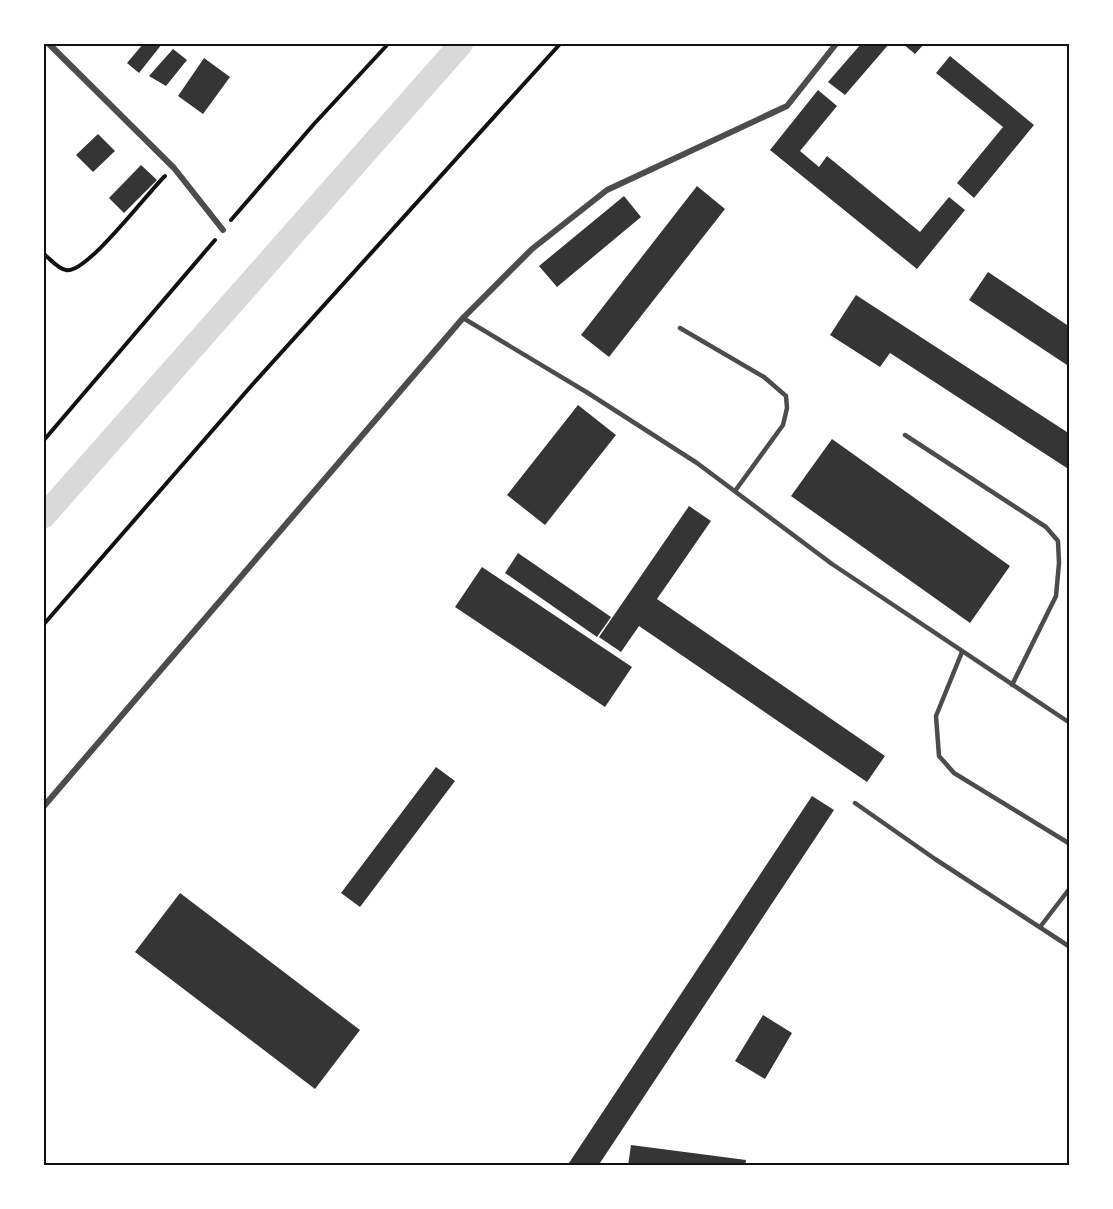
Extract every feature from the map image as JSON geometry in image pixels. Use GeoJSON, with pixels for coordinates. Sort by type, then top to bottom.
{"type":"FeatureCollection","features":[{"type":"Feature","properties":{"kind":"street"},"geometry":{"type":"LineString","coordinates":[[49,44],[174,168],[223,230]]}},
{"type":"Feature","properties":{"kind":"street"},"geometry":{"type":"LineString","coordinates":[[44,806],[463,318],[532,249],[607,190],[787,106],[836,44]]}},
{"type":"Feature","properties":{"kind":"lane"},"geometry":{"type":"LineString","coordinates":[[463,318],[697,462],[832,564],[1070,723]]}},
{"type":"Feature","properties":{"kind":"lane"},"geometry":{"type":"LineString","coordinates":[[680,328],[764,377],[786,396],[787,408],[783,424],[735,491]]}},
{"type":"Feature","properties":{"kind":"lane"},"geometry":{"type":"LineString","coordinates":[[905,435],[1046,527],[1058,542],[1056,596],[1012,685]]}},
{"type":"Feature","properties":{"kind":"lane"},"geometry":{"type":"LineString","coordinates":[[963,652],[936,716],[939,756],[954,773],[1070,844]]}},
{"type":"Feature","properties":{"kind":"lane"},"geometry":{"type":"LineString","coordinates":[[855,803],[935,859],[1070,947]]}},
{"type":"Feature","properties":{"kind":"lane"},"geometry":{"type":"LineString","coordinates":[[1040,927],[1070,888]]}},
{"type":"Feature","properties":{"kind":"path"},"geometry":{"type":"LineString","coordinates":[[44,624],[252,385],[560,44]]}},
{"type":"Feature","properties":{"kind":"path"},"geometry":{"type":"LineString","coordinates":[[44,254],[64,270],[72,270],[83,264],[174,168]]}},
{"type":"Feature","properties":{"kind":"building"},"geometry":{"type":"Polygon","coordinates":[[[143,44],[162,44],[139,73],[127,63],[143,44]]]}},
{"type":"Feature","properties":{"kind":"building"},"geometry":{"type":"Polygon","coordinates":[[[861,44],[889,44],[845,95],[828,82],[861,44]]]}},
{"type":"Feature","properties":{"kind":"building"},"geometry":{"type":"Polygon","coordinates":[[[903,44],[924,44],[915,54],[903,44]]]}},
{"type":"Feature","properties":{"kind":"building"},"geometry":{"type":"Polygon","coordinates":[[[173,49],[187,60],[166,86],[149,76],[173,49]]]}},
{"type":"Feature","properties":{"kind":"building"},"geometry":{"type":"Polygon","coordinates":[[[950,56],[1034,125],[974,198],[957,183],[1003,127],[936,73],[950,56]]]}},
{"type":"Feature","properties":{"kind":"building"},"geometry":{"type":"Polygon","coordinates":[[[204,58],[230,77],[203,114],[178,96],[204,58]]]}},
{"type":"Feature","properties":{"kind":"building"},"geometry":{"type":"Polygon","coordinates":[[[818,90],[837,106],[800,151],[819,167],[827,156],[920,232],[949,197],[965,210],[917,269],[770,150],[818,90]]]}},
{"type":"Feature","properties":{"kind":"building"},"geometry":{"type":"Polygon","coordinates":[[[98,134],[115,151],[93,172],[76,155],[98,134]]]}},
{"type":"Feature","properties":{"kind":"building"},"geometry":{"type":"Polygon","coordinates":[[[141,165],[157,180],[124,213],[109,198],[141,165]]]}},
{"type":"Feature","properties":{"kind":"building"},"geometry":{"type":"Polygon","coordinates":[[[697,186],[725,209],[609,357],[581,335],[697,186]]]}},
{"type":"Feature","properties":{"kind":"building"},"geometry":{"type":"Polygon","coordinates":[[[624,196],[641,217],[557,287],[539,266],[624,196]]]}},
{"type":"Feature","properties":{"kind":"building"},"geometry":{"type":"Polygon","coordinates":[[[988,272],[1070,327],[1070,367],[969,300],[988,272]]]}},
{"type":"Feature","properties":{"kind":"building"},"geometry":{"type":"Polygon","coordinates":[[[856,295],[1070,434],[1070,470],[890,353],[880,367],[830,335],[856,295]]]}},
{"type":"Feature","properties":{"kind":"building"},"geometry":{"type":"Polygon","coordinates":[[[578,405],[616,435],[545,525],[507,495],[578,405]]]}},
{"type":"Feature","properties":{"kind":"building"},"geometry":{"type":"Polygon","coordinates":[[[832,439],[1010,566],[970,623],[791,496],[832,439]]]}},
{"type":"Feature","properties":{"kind":"building"},"geometry":{"type":"Polygon","coordinates":[[[689,506],[711,521],[657,599],[885,756],[867,782],[639,626],[621,652],[599,637],[689,506]]]}},
{"type":"Feature","properties":{"kind":"building"},"geometry":{"type":"Polygon","coordinates":[[[518,553],[611,617],[597,637],[505,573],[518,553]]]}},
{"type":"Feature","properties":{"kind":"building"},"geometry":{"type":"Polygon","coordinates":[[[482,567],[632,667],[605,707],[455,607],[482,567]]]}},
{"type":"Feature","properties":{"kind":"building"},"geometry":{"type":"Polygon","coordinates":[[[436,767],[455,781],[360,907],[341,893],[436,767]]]}},
{"type":"Feature","properties":{"kind":"building"},"geometry":{"type":"Polygon","coordinates":[[[812,796],[834,810],[598,1166],[567,1166],[812,796]]]}},
{"type":"Feature","properties":{"kind":"building"},"geometry":{"type":"Polygon","coordinates":[[[180,893],[360,1030],[315,1089],[135,952],[180,893]]]}},
{"type":"Feature","properties":{"kind":"building"},"geometry":{"type":"Polygon","coordinates":[[[763,1015],[792,1033],[765,1079],[735,1061],[763,1015]]]}},
{"type":"Feature","properties":{"kind":"building"},"geometry":{"type":"Polygon","coordinates":[[[631,1145],[746,1160],[745,1166],[628,1166],[631,1145]]]}},
{"type":"Feature","properties":{"kind":"waterway"},"geometry":{"type":"LineString","coordinates":[[44,516],[461,44]]}}]}
